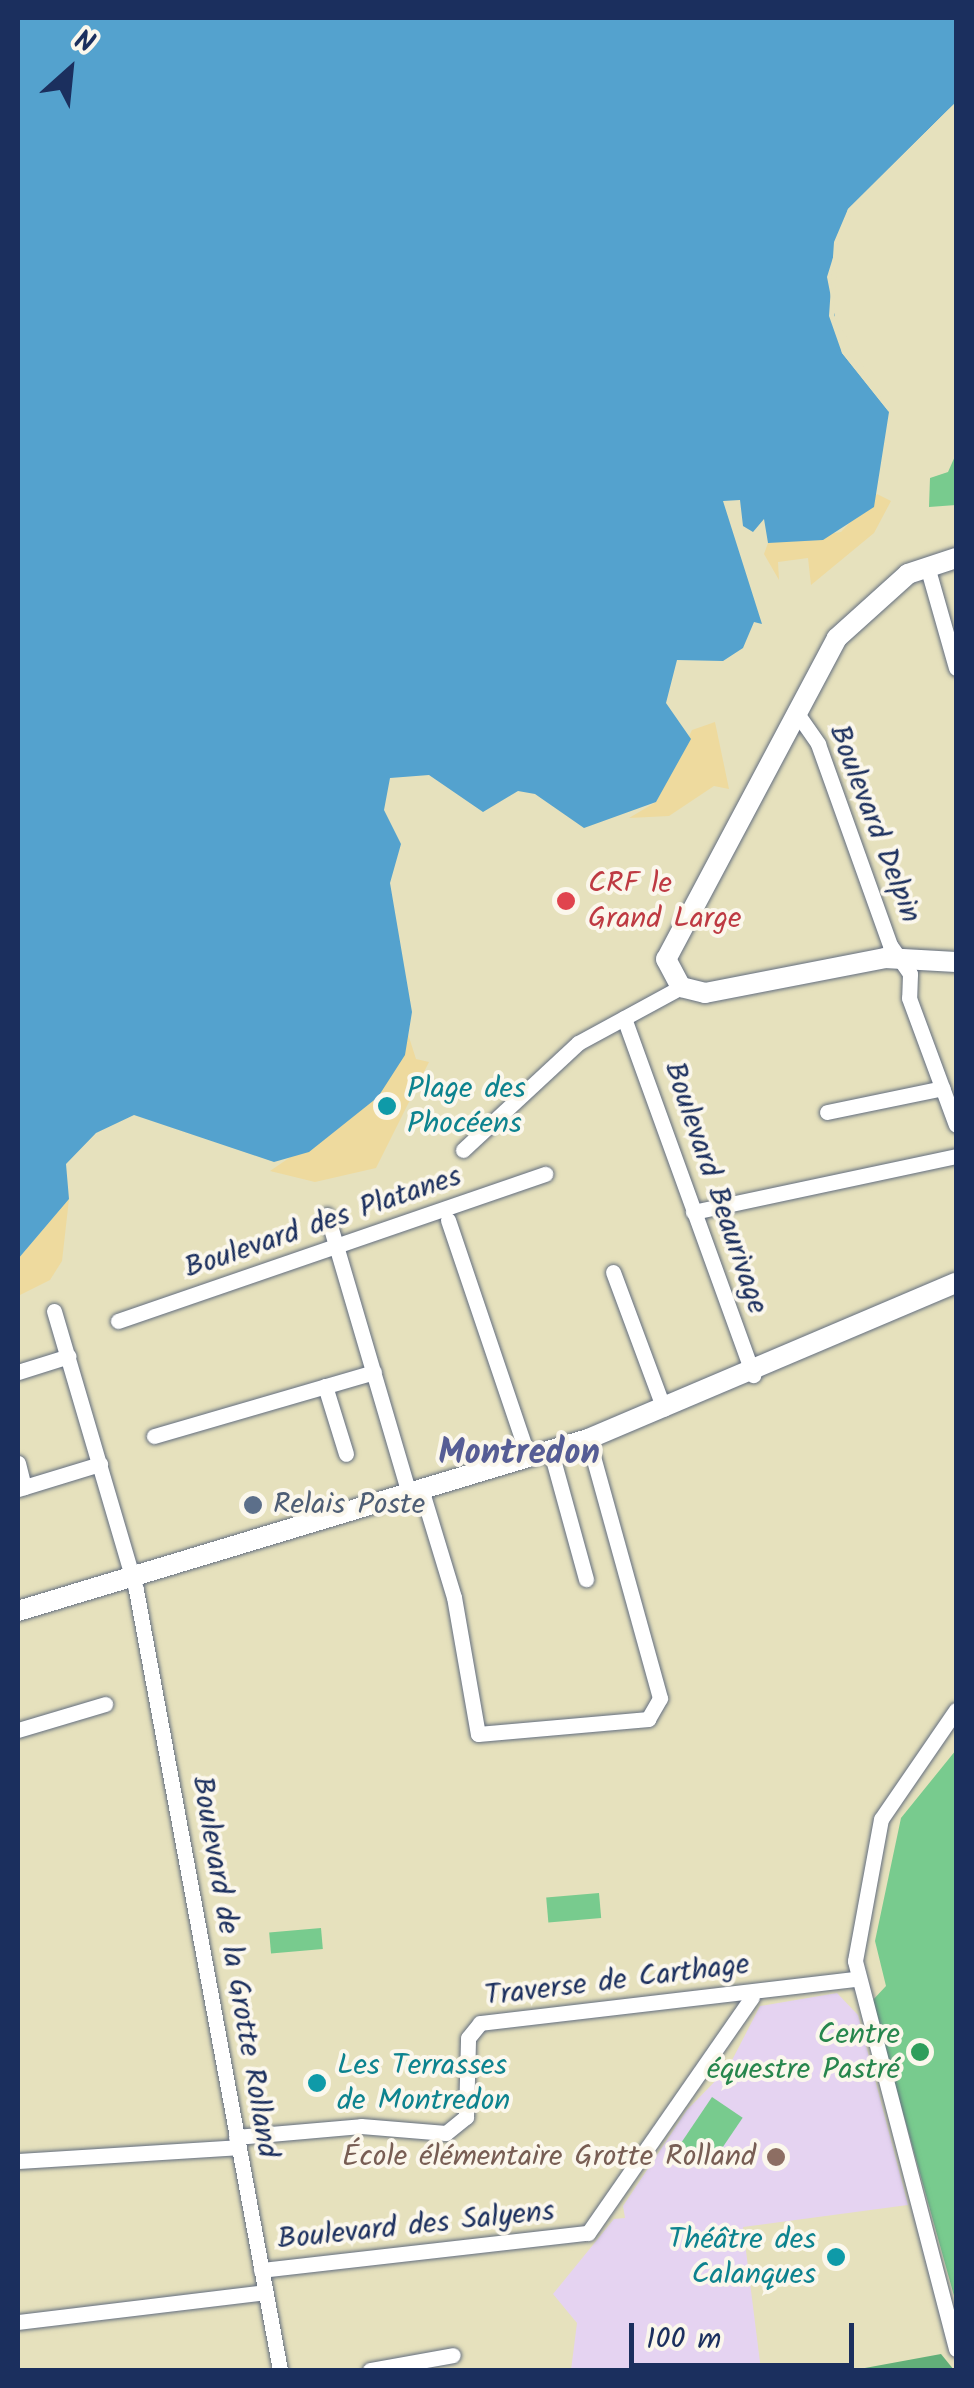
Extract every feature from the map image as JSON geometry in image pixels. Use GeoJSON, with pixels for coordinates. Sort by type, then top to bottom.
{"type":"FeatureCollection","features":[{"type":"Feature","properties":{"kind":"street"},"geometry":{"type":"LineString","coordinates":[[681,988],[668,970],[669,946],[732,847],[796,712],[837,638],[886,590],[927,566],[956,558]]}},
{"type":"Feature","properties":{"kind":"street"},"geometry":{"type":"LineString","coordinates":[[927,566],[956,668]]}},
{"type":"Feature","properties":{"kind":"street","name":"Boulevard Delpin"},"geometry":{"type":"LineString","coordinates":[[796,712],[818,744],[900,958],[956,1126]]}},
{"type":"Feature","properties":{"kind":"street"},"geometry":{"type":"LineString","coordinates":[[463,1150],[574,1046],[681,988],[705,993],[900,958],[952,959]]}},
{"type":"Feature","properties":{"kind":"street","name":"Boulevard Beaurivage"},"geometry":{"type":"LineString","coordinates":[[624,1018],[753,1375]]}},
{"type":"Feature","properties":{"kind":"street"},"geometry":{"type":"LineString","coordinates":[[827,1112],[942,1088]]}},
{"type":"Feature","properties":{"kind":"street"},"geometry":{"type":"LineString","coordinates":[[693,1212],[956,1156]]}},
{"type":"Feature","properties":{"kind":"street","name":"Boulevard des Platanes"},"geometry":{"type":"LineString","coordinates":[[118,1321],[339,1250],[546,1174]]}},
{"type":"Feature","properties":{"kind":"street"},"geometry":{"type":"LineString","coordinates":[[327,1215],[374,1372],[454,1597],[478,1734],[655,1716],[660,1698],[588,1439]]}},
{"type":"Feature","properties":{"kind":"street"},"geometry":{"type":"LineString","coordinates":[[448,1220],[529,1460]]}},
{"type":"Feature","properties":{"kind":"street"},"geometry":{"type":"LineString","coordinates":[[613,1272],[664,1410]]}},
{"type":"Feature","properties":{"kind":"street"},"geometry":{"type":"LineString","coordinates":[[18,1611],[132,1574],[529,1460],[753,1375],[956,1283]]}},
{"type":"Feature","properties":{"kind":"street","name":"Boulevard de la Grotte Rolland"},"geometry":{"type":"LineString","coordinates":[[54,1310],[132,1574],[280,2370]]}},
{"type":"Feature","properties":{"kind":"street"},"geometry":{"type":"LineString","coordinates":[[18,1372],[69,1356]]}},
{"type":"Feature","properties":{"kind":"street"},"geometry":{"type":"LineString","coordinates":[[154,1436],[374,1372]]}},
{"type":"Feature","properties":{"kind":"street"},"geometry":{"type":"LineString","coordinates":[[325,1386],[346,1454]]}},
{"type":"Feature","properties":{"kind":"street"},"geometry":{"type":"LineString","coordinates":[[551,1452],[586,1579]]}},
{"type":"Feature","properties":{"kind":"street"},"geometry":{"type":"LineString","coordinates":[[18,1463],[21,1488],[100,1464]]}},
{"type":"Feature","properties":{"kind":"street"},"geometry":{"type":"LineString","coordinates":[[18,1730],[105,1704]]}},
{"type":"Feature","properties":{"kind":"street"},"geometry":{"type":"LineString","coordinates":[[956,1710],[881,1819],[858,1920],[856,1979],[956,2350]]}},
{"type":"Feature","properties":{"kind":"street","name":"Traverse de Carthage"},"geometry":{"type":"LineString","coordinates":[[18,2161],[237,2142],[361,2126],[402,2136],[462,2123],[468,2038],[480,2024],[752,1996],[856,1979]]}},
{"type":"Feature","properties":{"kind":"street","name":"Boulevard des Salyens"},"geometry":{"type":"LineString","coordinates":[[261,2270],[588,2233],[606,2220],[752,1996]]}},
{"type":"Feature","properties":{"kind":"street"},"geometry":{"type":"LineString","coordinates":[[18,2322],[265,2292]]}},
{"type":"Feature","properties":{"kind":"street"},"geometry":{"type":"LineString","coordinates":[[370,2370],[454,2355]]}},
{"type":"Feature","properties":{"kind":"shaded area","name":"École élémentaire Grotte Rolland"},"geometry":{"type":"Polygon","coordinates":[[[837,1993],[858,2015],[908,2205],[743,2227],[761,2370],[571,2370],[577,2323],[553,2294],[614,2219],[625,2218],[623,2206],[687,2110],[728,2068],[760,2006],[837,1993]]]}},
{"type":"Feature","properties":{"kind":"green space"},"geometry":{"type":"Polygon","coordinates":[[[956,454],[956,505],[929,507],[930,478],[948,472],[956,454]]]}},
{"type":"Feature","properties":{"kind":"green space","name":"Centre équestre Pastré"},"geometry":{"type":"Polygon","coordinates":[[[956,1750],[956,2303],[872,2001],[886,1986],[875,1941],[901,1818],[956,1750]]]}},
{"type":"Feature","properties":{"kind":"green space"},"geometry":{"type":"Polygon","coordinates":[[[599,1893],[601,1918],[548,1923],[546,1898],[599,1893]]]}},
{"type":"Feature","properties":{"kind":"green space"},"geometry":{"type":"Polygon","coordinates":[[[321,1928],[323,1949],[271,1953],[269,1933],[321,1928]]]}},
{"type":"Feature","properties":{"kind":"green space"},"geometry":{"type":"Polygon","coordinates":[[[712,2097],[743,2118],[710,2167],[679,2146],[712,2097]]]}},
{"type":"Feature","properties":{"kind":"green space"},"geometry":{"type":"Polygon","coordinates":[[[941,2354],[954,2370],[854,2370],[941,2354]]]}},
{"type":"Feature","properties":{"kind":"sand"},"geometry":{"type":"Polygon","coordinates":[[[877,494],[891,501],[874,533],[811,585],[808,558],[778,562],[779,580],[764,554],[768,543],[841,532],[877,494]]]}},
{"type":"Feature","properties":{"kind":"sand"},"geometry":{"type":"Polygon","coordinates":[[[715,722],[729,789],[714,786],[669,816],[629,818],[656,802],[692,730],[715,722]]]}},
{"type":"Feature","properties":{"kind":"sand","name":"Plage des Phocéens"},"geometry":{"type":"Polygon","coordinates":[[[408,1034],[416,1059],[429,1062],[376,1168],[315,1182],[270,1171],[378,1097],[408,1034]]]}},
{"type":"Feature","properties":{"kind":"sand"},"geometry":{"type":"Polygon","coordinates":[[[69,1199],[62,1261],[50,1280],[18,1296],[18,1259],[69,1199]]]}},
{"type":"Feature","properties":{"kind":"water"},"geometry":{"type":"Polygon","coordinates":[[[18,18],[956,18],[956,102],[848,209],[827,277],[842,353],[889,412],[874,507],[823,540],[768,543],[764,519],[753,532],[743,526],[740,500],[723,501],[762,624],[754,622],[743,648],[723,661],[677,660],[666,703],[691,739],[656,802],[584,828],[535,794],[518,791],[483,812],[429,775],[390,778],[384,810],[401,844],[390,883],[412,1012],[405,1055],[378,1097],[309,1152],[274,1162],[134,1115],[96,1133],[66,1164],[69,1199],[18,1259],[18,18]]]}},
{"type":"Feature","properties":{"kind":"pier"},"geometry":{"type":"Polygon","coordinates":[[[956,102],[852,212],[838,243],[834,315],[889,412],[842,353],[829,316],[834,242],[848,209],[956,102]]]}},
{"type":"Feature","properties":{"kind":"place","name":"CRF le Grand Large"},"geometry":{"type":"Point","coordinates":[566,901]}},
{"type":"Feature","properties":{"kind":"place","name":"Plage des Phocéens"},"geometry":{"type":"Point","coordinates":[387,1106]}},
{"type":"Feature","properties":{"kind":"place","name":"Relais Poste"},"geometry":{"type":"Point","coordinates":[253,1505]}},
{"type":"Feature","properties":{"kind":"place","name":"Centre équestre Pastré"},"geometry":{"type":"Point","coordinates":[920,2052]}},
{"type":"Feature","properties":{"kind":"place","name":"Les Terrasses de Montredon"},"geometry":{"type":"Point","coordinates":[317,2083]}},
{"type":"Feature","properties":{"kind":"place","name":"École élémentaire Grotte Rolland"},"geometry":{"type":"Point","coordinates":[776,2157]}},
{"type":"Feature","properties":{"kind":"place","name":"Théâtre des Calanques"},"geometry":{"type":"Point","coordinates":[836,2257]}},
{"type":"Feature","properties":{"kind":"district","name":"Montredon"},"geometry":{"type":"Point","coordinates":[519,1454]}}]}
